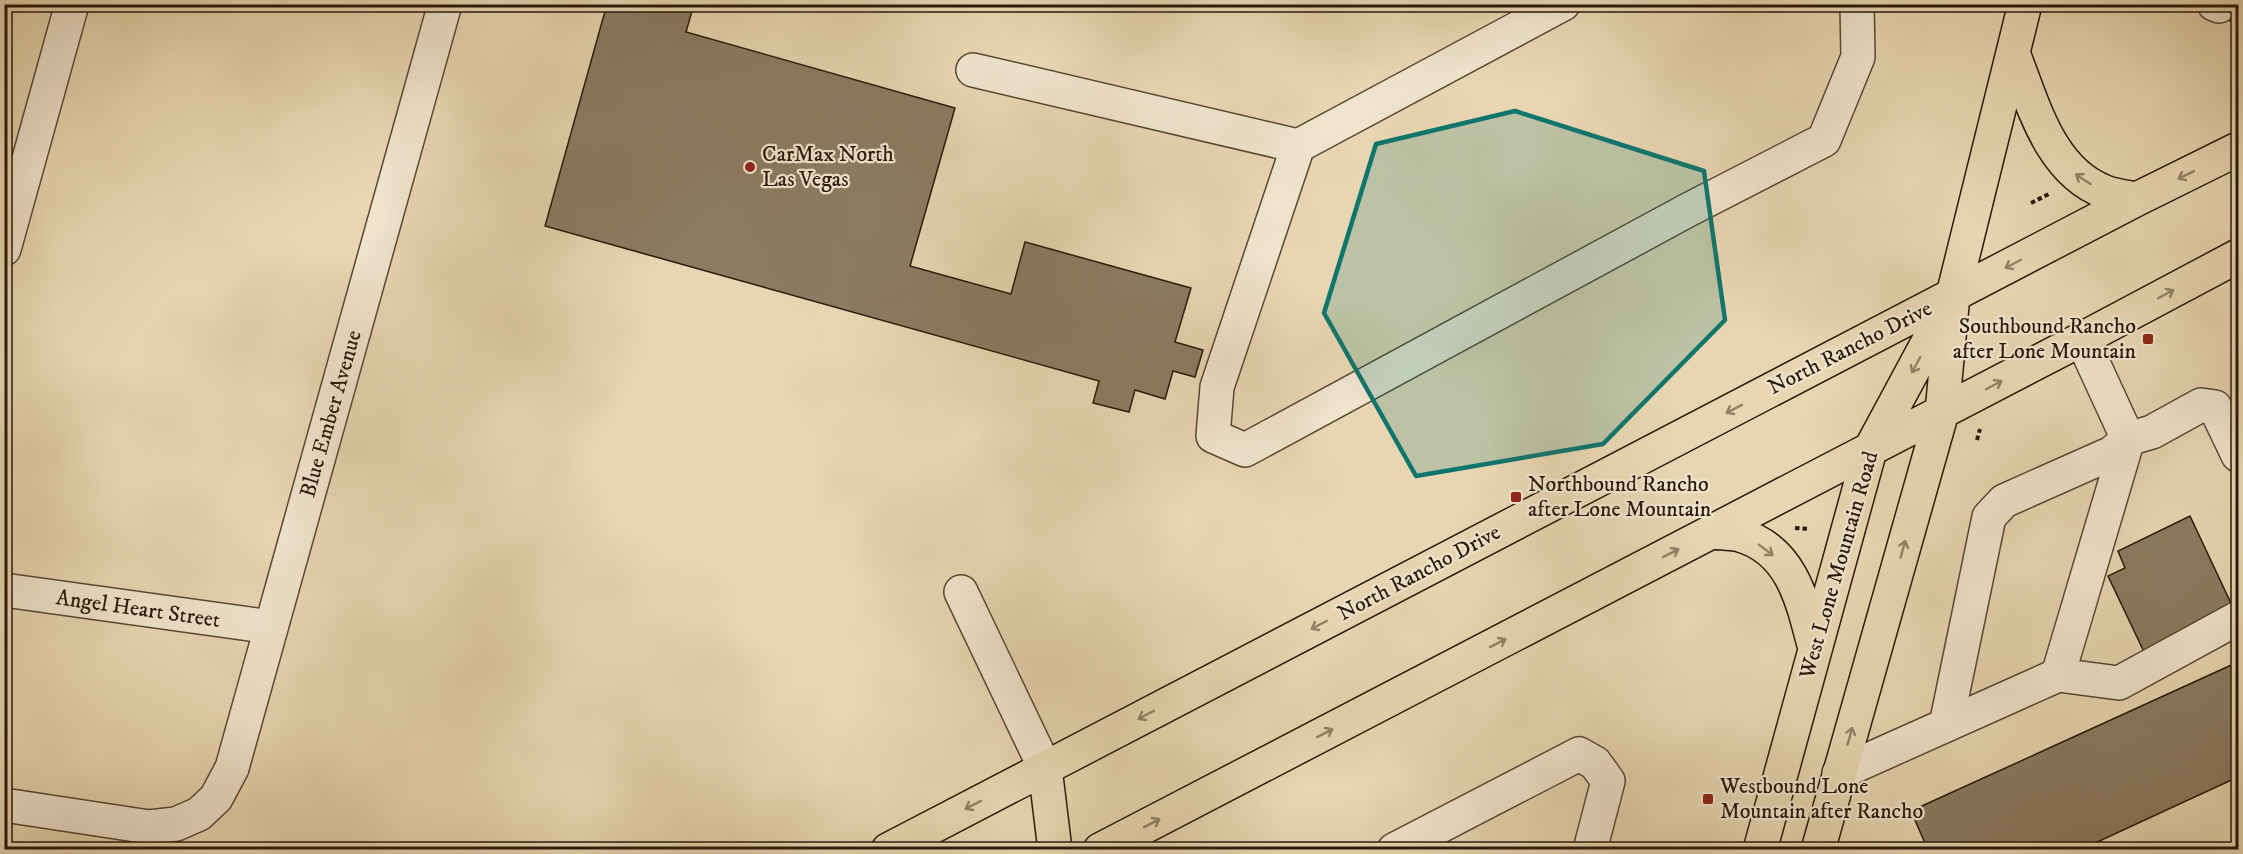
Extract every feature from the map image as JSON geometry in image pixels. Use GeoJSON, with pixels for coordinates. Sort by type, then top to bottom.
{"type":"FeatureCollection","features":[{"type":"Feature","properties":{"kind":"main road","name":"West Lone Mountain Road"},"geometry":{"type":"LineString","coordinates":[[1818,849],[1942,412],[1953,295],[2025,4]]}},
{"type":"Feature","properties":{"kind":"main road"},"geometry":{"type":"LineString","coordinates":[[2013,53],[2053,150],[2076,175],[2104,192],[2137,199]]}},
{"type":"Feature","properties":{"kind":"main road","name":"North Rancho Drive"},"geometry":{"type":"LineString","coordinates":[[888,849],[2137,199],[2238,149]]}},
{"type":"Feature","properties":{"kind":"main road"},"geometry":{"type":"LineString","coordinates":[[1100,849],[1870,450],[2238,256]]}},
{"type":"Feature","properties":{"kind":"main road","name":"West Lone Mountain Road"},"geometry":{"type":"LineString","coordinates":[[1760,849],[1870,450],[1953,295]]}},
{"type":"Feature","properties":{"kind":"main road"},"geometry":{"type":"LineString","coordinates":[[1712,532],[1741,536],[1767,548],[1787,568],[1800,594],[1815,649]]}},
{"type":"Feature","properties":{"kind":"main road"},"geometry":{"type":"LineString","coordinates":[[1045,768],[1055,849]]}},
{"type":"Feature","properties":{"kind":"street"},"geometry":{"type":"LineString","coordinates":[[4,249],[72,4]]}},
{"type":"Feature","properties":{"kind":"street","name":"Blue Ember Avenue"},"geometry":{"type":"LineString","coordinates":[[4,805],[149,827],[176,824],[199,814],[216,798],[232,768],[445,4]]}},
{"type":"Feature","properties":{"kind":"street"},"geometry":{"type":"LineString","coordinates":[[973,70],[1298,146],[1563,4]]}},
{"type":"Feature","properties":{"kind":"street"},"geometry":{"type":"LineString","coordinates":[[1298,146],[1217,387],[1213,436],[1245,450],[1668,221],[1824,140],[1858,57],[1857,4]]}},
{"type":"Feature","properties":{"kind":"street"},"geometry":{"type":"LineString","coordinates":[[2058,675],[2128,439],[2082,339]]}},
{"type":"Feature","properties":{"kind":"street"},"geometry":{"type":"LineString","coordinates":[[1946,725],[1989,517],[2004,501],[2112,453],[2128,439],[2152,432],[2201,405],[2215,407],[2238,455]]}},
{"type":"Feature","properties":{"kind":"street","name":"Angel Heart Street"},"geometry":{"type":"LineString","coordinates":[[4,590],[271,627]]}},
{"type":"Feature","properties":{"kind":"street"},"geometry":{"type":"LineString","coordinates":[[961,592],[1045,768]]}},
{"type":"Feature","properties":{"kind":"street"},"geometry":{"type":"LineString","coordinates":[[1839,773],[2058,675],[2119,683],[2238,618]]}},
{"type":"Feature","properties":{"kind":"street"},"geometry":{"type":"LineString","coordinates":[[1394,849],[1579,754],[1595,763],[1608,781],[1590,849]]}},
{"type":"Feature","properties":{"kind":"highlighted area"},"geometry":{"type":"Polygon","coordinates":[[[1515,111],[1704,171],[1725,320],[1603,444],[1416,476],[1324,313],[1376,144],[1515,111]]]}},
{"type":"Feature","properties":{"kind":"building","name":"CarMax North Las Vegas"},"geometry":{"type":"Polygon","coordinates":[[[607,4],[694,4],[686,32],[955,108],[910,266],[1011,294],[1025,242],[1191,288],[1175,342],[1203,350],[1195,377],[1173,371],[1165,399],[1135,390],[1129,412],[1093,403],[1099,381],[545,226],[607,4]]]}},
{"type":"Feature","properties":{"kind":"building"},"geometry":{"type":"Polygon","coordinates":[[[2219,4],[2238,4],[2238,23],[2215,17],[2219,4]]]}},
{"type":"Feature","properties":{"kind":"building"},"geometry":{"type":"Polygon","coordinates":[[[2190,516],[2236,614],[2146,656],[2108,576],[2125,568],[2118,551],[2190,516]]]}},
{"type":"Feature","properties":{"kind":"building"},"geometry":{"type":"Polygon","coordinates":[[[2238,662],[2238,777],[2080,850],[1928,850],[1911,811],[2238,662]]]}},
{"type":"Feature","properties":{"kind":"place","name":"CarMax North Las Vegas"},"geometry":{"type":"Point","coordinates":[750,167]}},
{"type":"Feature","properties":{"kind":"place","name":"Southbound Rancho after Lone Mountain"},"geometry":{"type":"Point","coordinates":[2148,339]}},
{"type":"Feature","properties":{"kind":"place","name":"Northbound Rancho after Lone Mountain"},"geometry":{"type":"Point","coordinates":[1516,497]}},
{"type":"Feature","properties":{"kind":"place","name":"Westbound Lone Mountain after Rancho"},"geometry":{"type":"Point","coordinates":[1708,799]}}]}
